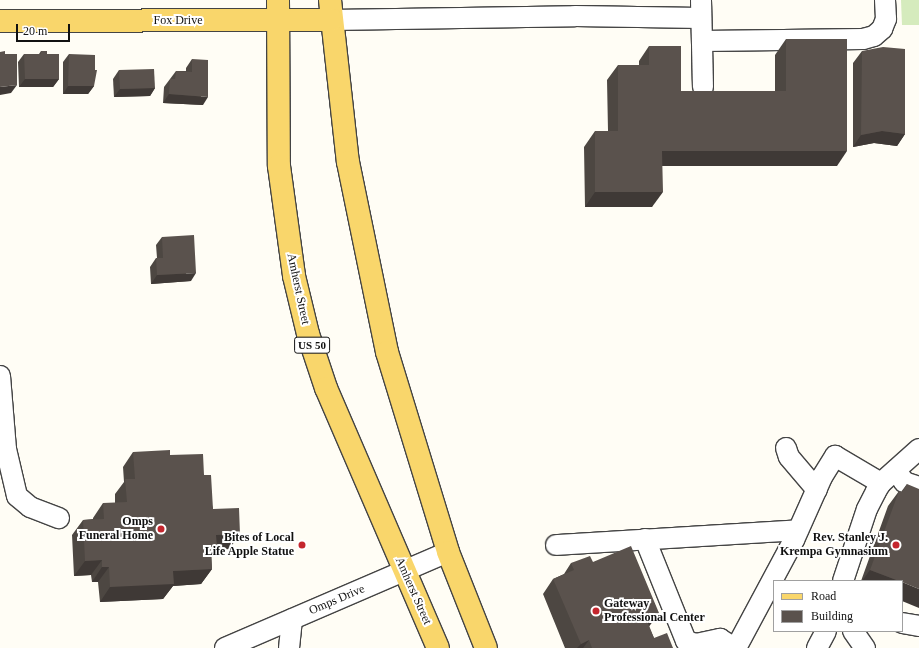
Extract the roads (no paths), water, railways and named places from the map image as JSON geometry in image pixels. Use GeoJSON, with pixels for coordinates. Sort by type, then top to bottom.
{"type":"FeatureCollection","features":[{"type":"Feature","properties":{"kind":"main road","name":"Fox Drive"},"geometry":{"type":"LineString","coordinates":[[0,21],[278,10],[331,10]]}},
{"type":"Feature","properties":{"kind":"main road","name":"Amherst Street"},"geometry":{"type":"LineString","coordinates":[[278,10],[279,166],[294,276],[308,334],[326,388],[438,648]]}},
{"type":"Feature","properties":{"kind":"main road"},"geometry":{"type":"LineString","coordinates":[[331,10],[348,162],[365,254],[387,352],[448,552],[486,648]]}},
{"type":"Feature","properties":{"kind":"street"},"geometry":{"type":"LineString","coordinates":[[702,41],[863,39],[874,36],[882,29],[886,19],[885,0]]}},
{"type":"Feature","properties":{"kind":"street"},"geometry":{"type":"LineString","coordinates":[[331,10],[576,16],[701,9],[703,87]]}},
{"type":"Feature","properties":{"kind":"street"},"geometry":{"type":"LineString","coordinates":[[0,376],[9,496],[30,507],[59,518]]}},
{"type":"Feature","properties":{"kind":"street"},"geometry":{"type":"LineString","coordinates":[[786,448],[789,457],[817,490]]}},
{"type":"Feature","properties":{"kind":"street"},"geometry":{"type":"LineString","coordinates":[[843,580],[867,510],[881,483],[919,449]]}},
{"type":"Feature","properties":{"kind":"street"},"geometry":{"type":"LineString","coordinates":[[645,539],[686,641],[699,644],[720,640],[736,648],[798,530],[822,477],[837,456],[881,483]]}},
{"type":"Feature","properties":{"kind":"street"},"geometry":{"type":"LineString","coordinates":[[896,470],[904,482],[919,487]]}},
{"type":"Feature","properties":{"kind":"street"},"geometry":{"type":"LineString","coordinates":[[556,545],[798,530]]}},
{"type":"Feature","properties":{"kind":"street","name":"Omps Drive"},"geometry":{"type":"LineString","coordinates":[[225,648],[448,552]]}},
{"type":"Feature","properties":{"kind":"street"},"geometry":{"type":"LineString","coordinates":[[289,648],[292,619]]}},
{"type":"Feature","properties":{"kind":"street"},"geometry":{"type":"LineString","coordinates":[[903,623],[919,626]]}},
{"type":"Feature","properties":{"kind":"street"},"geometry":{"type":"LineString","coordinates":[[817,648],[825,632]]}},
{"type":"Feature","properties":{"kind":"street"},"geometry":{"type":"LineString","coordinates":[[854,632],[865,648]]}},
{"type":"Feature","properties":{"kind":"place","name":"Omps Funeral Home"},"geometry":{"type":"Point","coordinates":[161,529]}},
{"type":"Feature","properties":{"kind":"place","name":"Bites of Local Life Apple Statue"},"geometry":{"type":"Point","coordinates":[302,545]}},
{"type":"Feature","properties":{"kind":"place","name":"Rev. Stanley J. Krempa Gymnasium"},"geometry":{"type":"Point","coordinates":[896,545]}},
{"type":"Feature","properties":{"kind":"place","name":"Gateway Professional Center"},"geometry":{"type":"Point","coordinates":[596,611]}}]}
